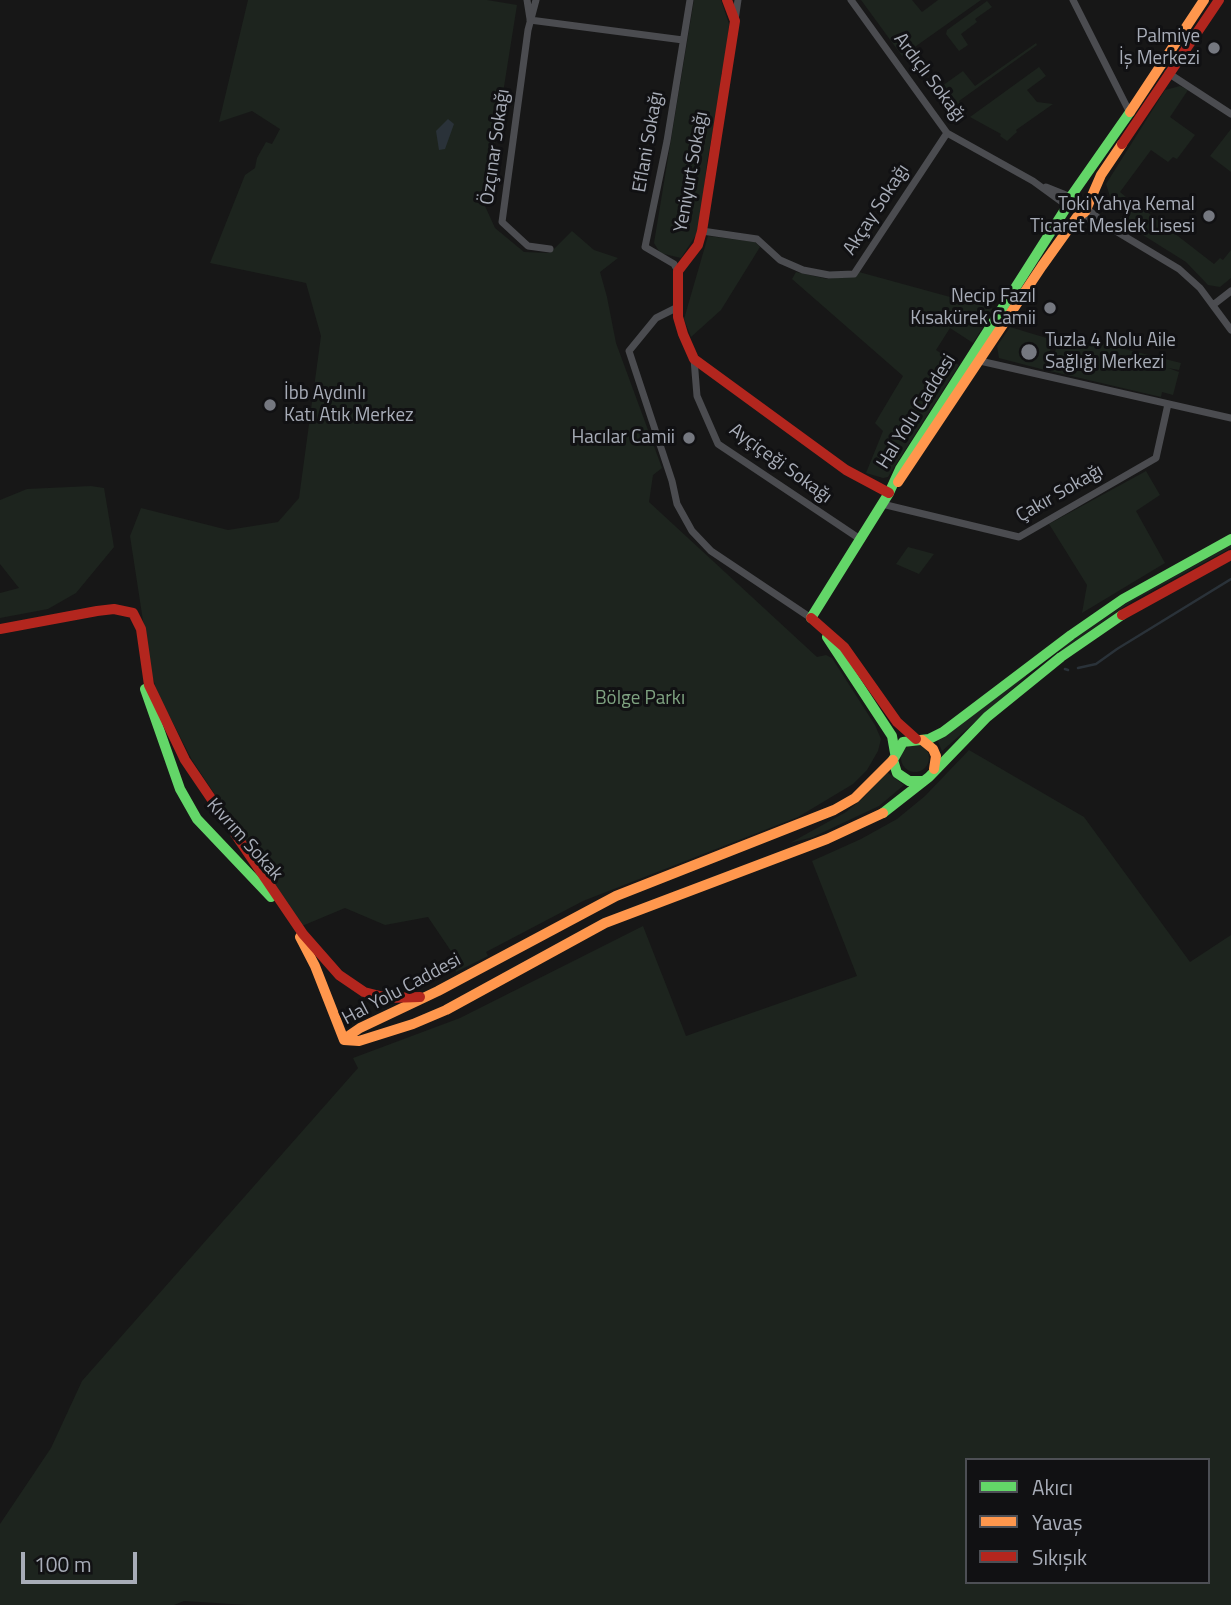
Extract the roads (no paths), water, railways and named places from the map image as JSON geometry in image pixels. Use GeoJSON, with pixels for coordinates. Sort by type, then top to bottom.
{"type":"FeatureCollection","features":[{"type":"Feature","properties":{"kind":"street","name":"Özçınar Sokağı"},"geometry":{"type":"LineString","coordinates":[[527,0],[530,20]]}},
{"type":"Feature","properties":{"kind":"street","name":"Özçınar Sokağı"},"geometry":{"type":"LineString","coordinates":[[536,0],[530,20],[502,222],[528,246],[550,249]]}},
{"type":"Feature","properties":{"kind":"street","name":"Eflani Sokağı"},"geometry":{"type":"LineString","coordinates":[[678,271],[674,264],[645,247],[667,141],[690,0]]}},
{"type":"Feature","properties":{"kind":"street","name":"Yeniyurt Sokağı"},"geometry":{"type":"LineString","coordinates":[[678,271],[698,245],[702,231],[735,21],[727,0]]}},
{"type":"Feature","properties":{"kind":"street"},"geometry":{"type":"LineString","coordinates":[[735,21],[738,0]]}},
{"type":"Feature","properties":{"kind":"street","name":"Ardıçlı Sokağı"},"geometry":{"type":"LineString","coordinates":[[851,0],[947,133],[1069,202]]}},
{"type":"Feature","properties":{"kind":"street"},"geometry":{"type":"LineString","coordinates":[[1073,0],[1130,113]]}},
{"type":"Feature","properties":{"kind":"street","name":"Hal Yolu Caddesi"},"geometry":{"type":"LineString","coordinates":[[889,493],[900,469],[1069,202],[1205,0]]}},
{"type":"Feature","properties":{"kind":"street","name":"Hal Yolu Caddesi"},"geometry":{"type":"LineString","coordinates":[[811,618],[889,493],[1083,212],[1101,175],[1219,0]]}},
{"type":"Feature","properties":{"kind":"street"},"geometry":{"type":"LineString","coordinates":[[530,20],[683,40]]}},
{"type":"Feature","properties":{"kind":"street"},"geometry":{"type":"LineString","coordinates":[[1168,73],[1231,114]]}},
{"type":"Feature","properties":{"kind":"street","name":"Akçay Sokağı"},"geometry":{"type":"LineString","coordinates":[[702,231],[757,239],[780,260],[803,270],[829,275],[853,274],[947,133]]}},
{"type":"Feature","properties":{"kind":"street"},"geometry":{"type":"LineString","coordinates":[[1083,212],[1082,197],[1069,202],[1069,213],[1083,212],[1179,269],[1213,305],[1231,330]]}},
{"type":"Feature","properties":{"kind":"street"},"geometry":{"type":"LineString","coordinates":[[678,271],[678,307],[683,334],[694,359],[846,470],[889,493]]}},
{"type":"Feature","properties":{"kind":"street"},"geometry":{"type":"LineString","coordinates":[[1213,305],[1231,291]]}},
{"type":"Feature","properties":{"kind":"street"},"geometry":{"type":"LineString","coordinates":[[678,307],[656,318],[629,351],[672,481],[677,504],[692,531],[711,551],[811,618],[844,647],[897,722],[933,750],[936,757],[934,771]]}},
{"type":"Feature","properties":{"kind":"street","name":"Ayçiçeği Sokağı"},"geometry":{"type":"LineString","coordinates":[[694,359],[697,396],[718,444],[860,539]]}},
{"type":"Feature","properties":{"kind":"street"},"geometry":{"type":"LineString","coordinates":[[979,361],[1231,418]]}},
{"type":"Feature","properties":{"kind":"street","name":"Çakır Sokağı"},"geometry":{"type":"LineString","coordinates":[[882,504],[1019,537],[1156,458],[1168,404]]}},
{"type":"Feature","properties":{"kind":"street"},"geometry":{"type":"LineString","coordinates":[[894,756],[903,742],[936,736],[959,722],[1071,635],[1123,599],[1231,539]]}},
{"type":"Feature","properties":{"kind":"street"},"geometry":{"type":"LineString","coordinates":[[811,618],[839,653],[892,736],[894,767],[902,778],[909,781],[923,780],[987,717],[1061,657],[1133,608],[1231,555]]}},
{"type":"Feature","properties":{"kind":"street"},"geometry":{"type":"LineString","coordinates":[[0,629],[97,611],[114,609],[133,613],[141,629],[149,685],[185,760],[303,934],[339,975],[364,992],[388,998],[428,996]]}},
{"type":"Feature","properties":{"kind":"street","name":"Kıvrım Sokak"},"geometry":{"type":"LineString","coordinates":[[133,613],[148,699],[180,789],[197,819],[280,907],[293,925],[315,966],[344,1040]]}},
{"type":"Feature","properties":{"kind":"street","name":"Hal Yolu Caddesi"},"geometry":{"type":"LineString","coordinates":[[344,1040],[360,1028],[428,996],[616,896],[834,810],[863,790],[894,756]]}},
{"type":"Feature","properties":{"kind":"street","name":"Hal Yolu Caddesi"},"geometry":{"type":"LineString","coordinates":[[344,1040],[359,1041],[435,1015],[605,923],[858,827],[892,807],[923,780]]}},
{"type":"Feature","properties":{"kind":"waterway"},"geometry":{"type":"LineString","coordinates":[[1078,668],[1096,664],[1231,579]]}},
{"type":"Feature","properties":{"kind":"place","name":"Palmiye İş Merkezi"},"geometry":{"type":"Point","coordinates":[1214,48]}},
{"type":"Feature","properties":{"kind":"place","name":"Toki Yahya Kemal Ticaret Meslek Lisesi"},"geometry":{"type":"Point","coordinates":[1209,216]}},
{"type":"Feature","properties":{"kind":"place","name":"Necip Fazıl Kısakürek Camii"},"geometry":{"type":"Point","coordinates":[1050,308]}},
{"type":"Feature","properties":{"kind":"place","name":"Tuzla 4 Nolu Aile Sağlığı Merkezi"},"geometry":{"type":"Point","coordinates":[1029,352]}},
{"type":"Feature","properties":{"kind":"place","name":"İbb Aydınlı Katı Atık Merkez"},"geometry":{"type":"Point","coordinates":[270,405]}},
{"type":"Feature","properties":{"kind":"place","name":"Hacılar Camii"},"geometry":{"type":"Point","coordinates":[689,438]}},
{"type":"Feature","properties":{"kind":"park label","name":"Bölge Parkı"},"geometry":{"type":"Point","coordinates":[640,699]}}]}
